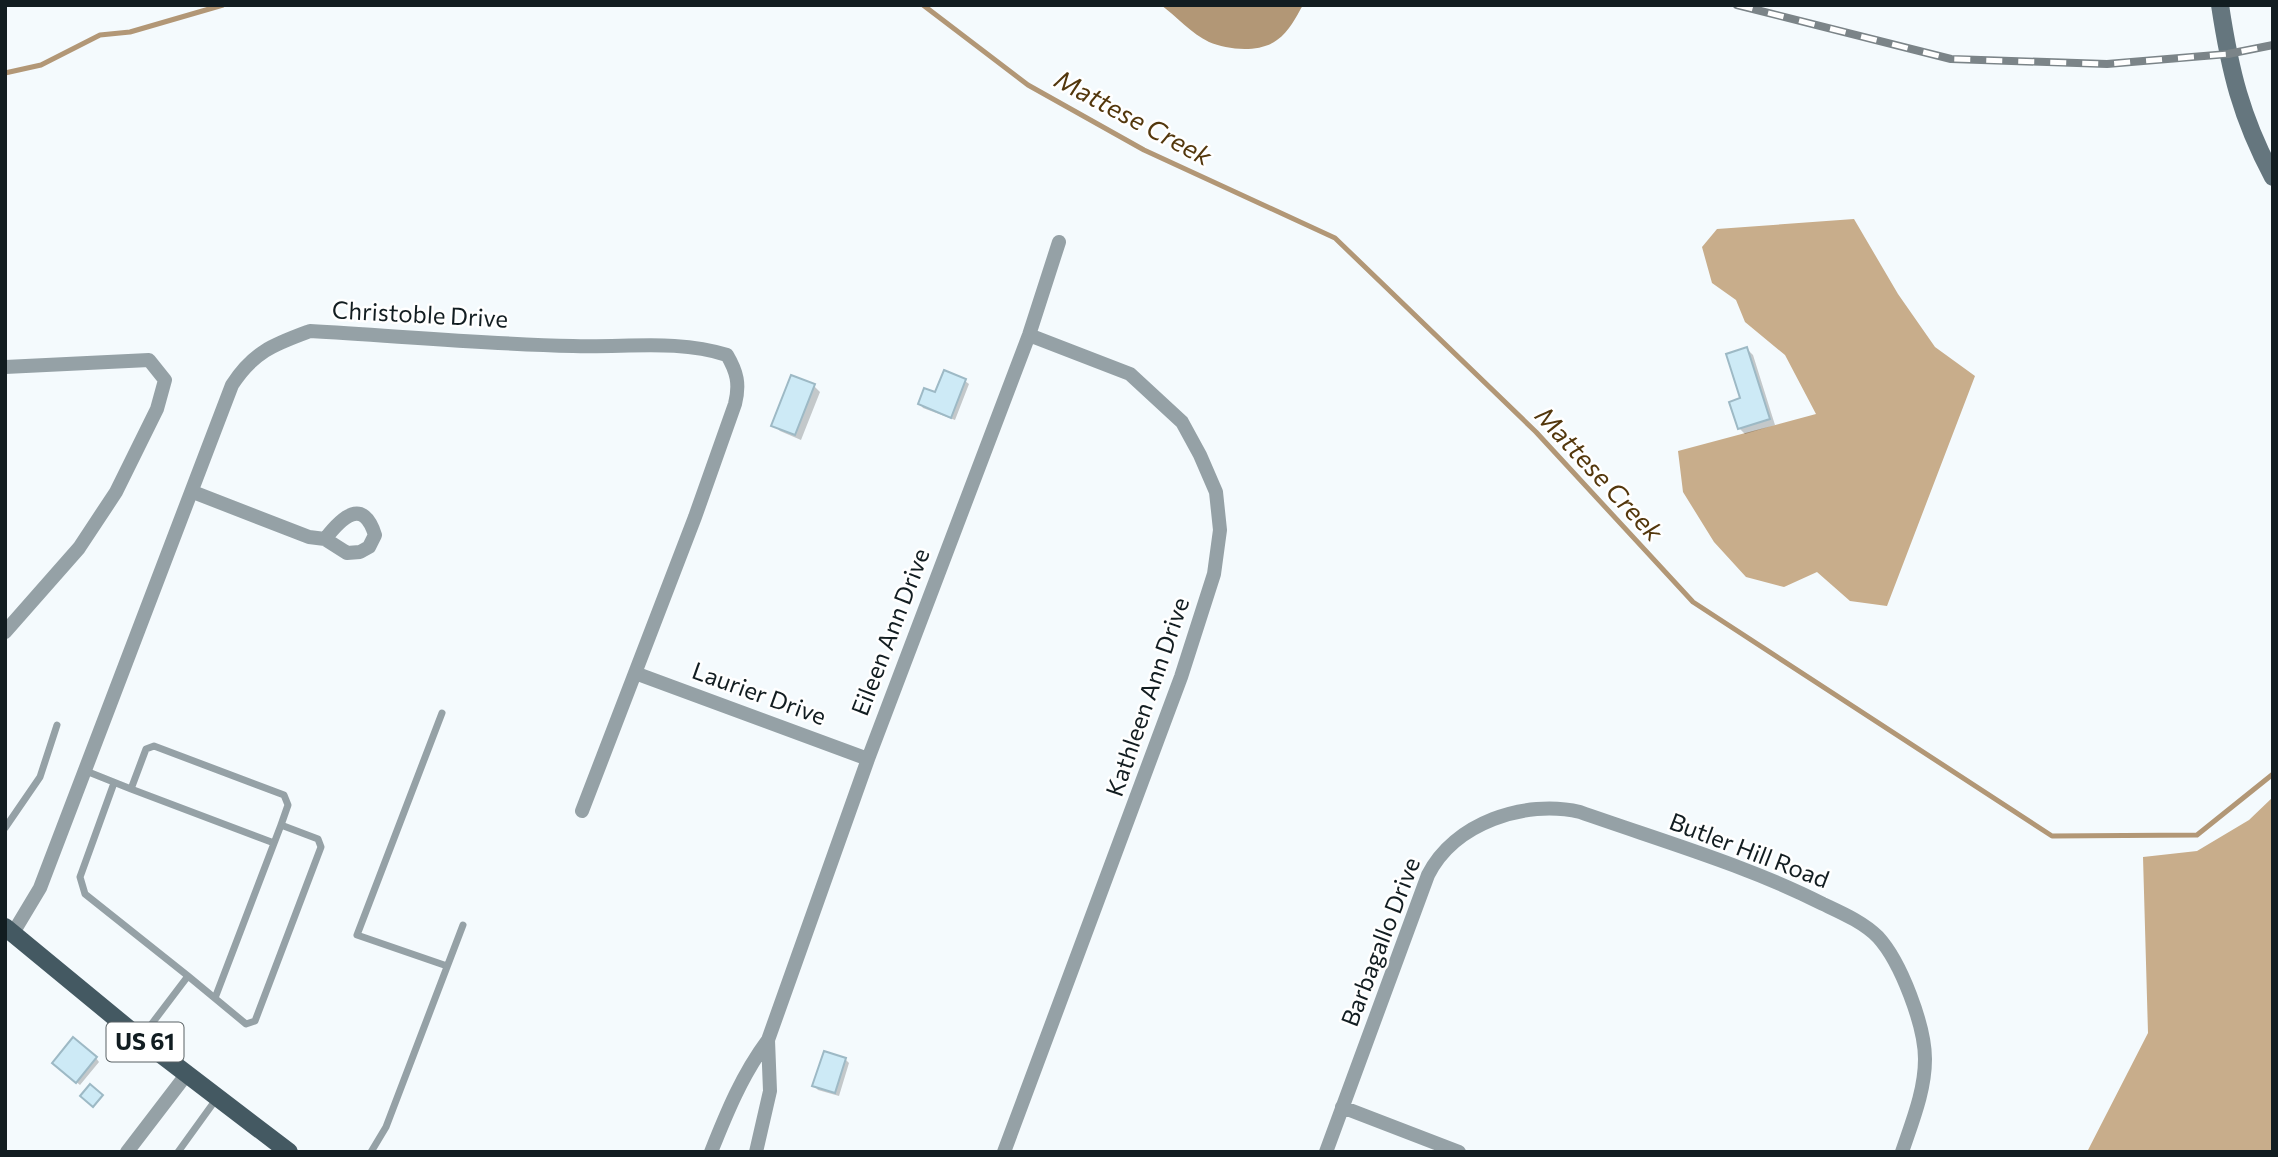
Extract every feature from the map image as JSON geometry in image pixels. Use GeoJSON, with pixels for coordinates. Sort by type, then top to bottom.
{"type":"FeatureCollection","features":[{"type":"Feature","properties":{"kind":"main road","name":"US 61"},"geometry":{"type":"LineString","coordinates":[[9,930],[279,1149]]}},
{"type":"Feature","properties":{"kind":"street"},"geometry":{"type":"LineString","coordinates":[[2220,5],[2238,98],[2260,153],[2273,177]]}},
{"type":"Feature","properties":{"kind":"street","name":"Eileen Ann Drive"},"geometry":{"type":"LineString","coordinates":[[711,1152],[732,1098],[749,1065],[768,1040],[867,759],[1029,335],[1059,242]]}},
{"type":"Feature","properties":{"kind":"street","name":"Christoble Drive"},"geometry":{"type":"LineString","coordinates":[[9,930],[40,888],[232,385],[241,372],[270,345],[310,331],[573,346],[669,345],[706,348],[727,355],[736,370],[739,387],[735,404],[582,811]]}},
{"type":"Feature","properties":{"kind":"street","name":"Kathleen Ann Drive"},"geometry":{"type":"LineString","coordinates":[[1004,1152],[1181,677],[1214,574],[1220,530],[1216,492],[1182,422],[1130,374],[1029,335]]}},
{"type":"Feature","properties":{"kind":"street"},"geometry":{"type":"LineString","coordinates":[[5,367],[149,360],[165,380],[157,409],[116,492],[79,548],[5,632]]}},
{"type":"Feature","properties":{"kind":"street"},"geometry":{"type":"LineString","coordinates":[[193,492],[309,537],[325,539]]}},
{"type":"Feature","properties":{"kind":"street","name":"Laurier Drive"},"geometry":{"type":"LineString","coordinates":[[635,673],[867,759]]}},
{"type":"Feature","properties":{"kind":"street","name":"Barbagallo Drive"},"geometry":{"type":"LineString","coordinates":[[1326,1152],[1428,875],[1437,858],[1452,842],[1481,825],[1512,813],[1544,807],[1560,807],[1580,812]]}},
{"type":"Feature","properties":{"kind":"street","name":"Butler Hill Road"},"geometry":{"type":"LineString","coordinates":[[1580,812],[1787,886],[1852,919],[1878,937],[1899,970],[1922,1031],[1925,1058],[1923,1086],[1902,1152]]}},
{"type":"Feature","properties":{"kind":"street","name":"Eileen Ann Drive"},"geometry":{"type":"LineString","coordinates":[[756,1152],[770,1091],[768,1040]]}},
{"type":"Feature","properties":{"kind":"street"},"geometry":{"type":"LineString","coordinates":[[127,1152],[186,1074]]}},
{"type":"Feature","properties":{"kind":"street"},"geometry":{"type":"LineString","coordinates":[[1342,1107],[1459,1152]]}},
{"type":"Feature","properties":{"kind":"lane"},"geometry":{"type":"LineString","coordinates":[[442,713],[357,935],[447,967]]}},
{"type":"Feature","properties":{"kind":"lane"},"geometry":{"type":"LineString","coordinates":[[5,828],[40,777],[57,725]]}},
{"type":"Feature","properties":{"kind":"lane"},"geometry":{"type":"LineString","coordinates":[[131,789],[146,749],[154,746],[284,795],[288,805],[215,998]]}},
{"type":"Feature","properties":{"kind":"lane"},"geometry":{"type":"LineString","coordinates":[[86,771],[274,843]]}},
{"type":"Feature","properties":{"kind":"lane"},"geometry":{"type":"LineString","coordinates":[[114,783],[80,877],[85,894],[246,1024],[254,1021],[321,847],[318,839],[281,825]]}},
{"type":"Feature","properties":{"kind":"lane"},"geometry":{"type":"LineString","coordinates":[[371,1152],[386,1127],[463,925]]}},
{"type":"Feature","properties":{"kind":"lane"},"geometry":{"type":"LineString","coordinates":[[141,1039],[188,976]]}},
{"type":"Feature","properties":{"kind":"lane"},"geometry":{"type":"LineString","coordinates":[[178,1152],[217,1098]]}},
{"type":"Feature","properties":{"kind":"shaded area"},"geometry":{"type":"Polygon","coordinates":[[[1161,5],[1303,5],[1289,29],[1277,40],[1262,47],[1244,49],[1225,47],[1203,39],[1161,5]]]}},
{"type":"Feature","properties":{"kind":"shaded area"},"geometry":{"type":"Polygon","coordinates":[[[1854,219],[1898,294],[1935,347],[1975,376],[1887,606],[1850,601],[1817,572],[1784,587],[1746,577],[1714,542],[1683,492],[1678,451],[1816,414],[1785,355],[1745,322],[1736,300],[1712,283],[1702,247],[1717,229],[1854,219]]]}},
{"type":"Feature","properties":{"kind":"shaded area"},"geometry":{"type":"Polygon","coordinates":[[[2273,797],[2273,1152],[2087,1152],[2148,1033],[2143,857],[2197,851],[2249,820],[2273,797]]]}},
{"type":"Feature","properties":{"kind":"building"},"geometry":{"type":"Polygon","coordinates":[[[1747,347],[1770,419],[1738,429],[1729,402],[1740,398],[1726,354],[1747,347]]]}},
{"type":"Feature","properties":{"kind":"building"},"geometry":{"type":"Polygon","coordinates":[[[944,370],[966,379],[951,418],[918,404],[924,388],[935,392],[944,370]]]}},
{"type":"Feature","properties":{"kind":"building"},"geometry":{"type":"Polygon","coordinates":[[[791,375],[815,384],[795,435],[771,426],[791,375]]]}},
{"type":"Feature","properties":{"kind":"building"},"geometry":{"type":"Polygon","coordinates":[[[73,1037],[97,1057],[76,1083],[52,1063],[73,1037]]]}},
{"type":"Feature","properties":{"kind":"building"},"geometry":{"type":"Polygon","coordinates":[[[824,1051],[846,1058],[835,1093],[812,1086],[824,1051]]]}},
{"type":"Feature","properties":{"kind":"building"},"geometry":{"type":"Polygon","coordinates":[[[90,1084],[103,1095],[93,1107],[80,1096],[90,1084]]]}},
{"type":"Feature","properties":{"kind":"waterway","name":"Mattese Creek"},"geometry":{"type":"LineString","coordinates":[[5,73],[41,65],[100,35],[130,32],[223,5]]}},
{"type":"Feature","properties":{"kind":"waterway","name":"Mattese Creek"},"geometry":{"type":"LineString","coordinates":[[923,5],[1028,85],[1144,150],[1335,238],[1536,432],[1693,602],[2052,836],[2197,835],[2273,774]]}},
{"type":"Feature","properties":{"kind":"railway"},"geometry":{"type":"LineString","coordinates":[[1737,5],[1951,59],[2107,64],[2228,54],[2273,45]]}}]}
